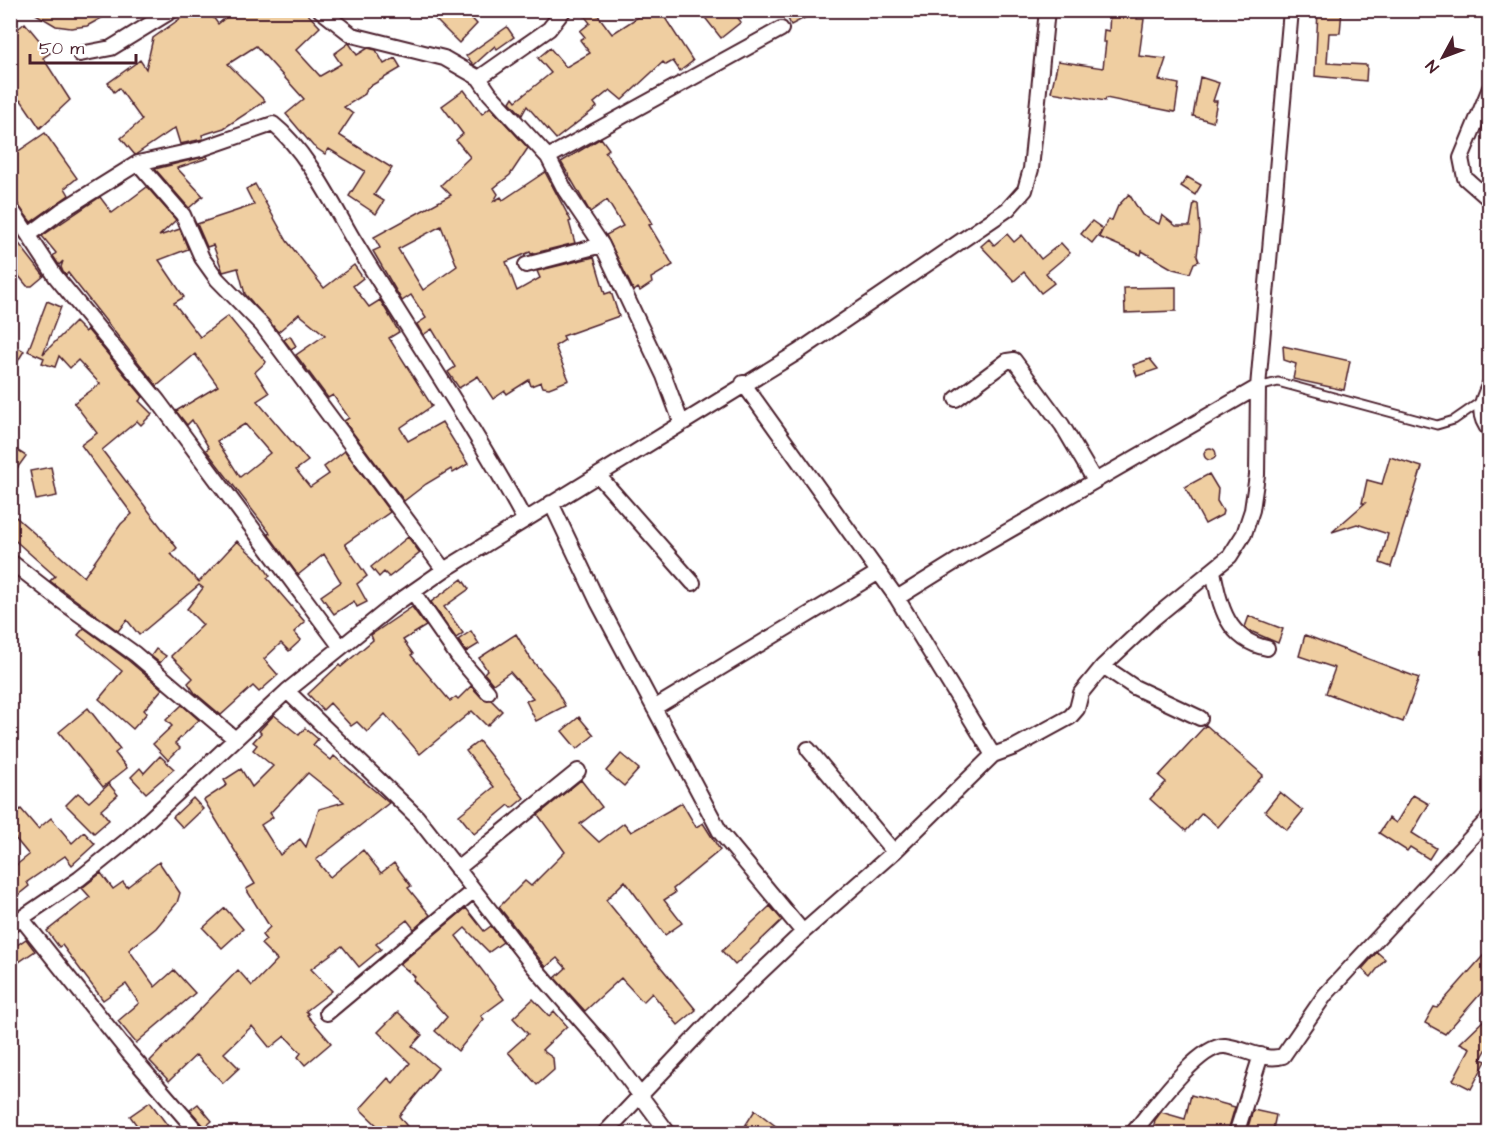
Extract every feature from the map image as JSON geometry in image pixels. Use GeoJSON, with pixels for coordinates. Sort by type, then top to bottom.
{"type":"FeatureCollection","features":[{"type":"Feature","properties":{"kind":"street"},"geometry":{"type":"LineString","coordinates":[[80,54],[111,48],[173,10]]}},
{"type":"Feature","properties":{"kind":"street"},"geometry":{"type":"LineString","coordinates":[[320,10],[352,35],[444,58],[479,78],[490,94],[548,157],[565,190],[602,245],[664,376],[681,422]]}},
{"type":"Feature","properties":{"kind":"street"},"geometry":{"type":"LineString","coordinates":[[479,78],[549,29],[564,10]]}},
{"type":"Feature","properties":{"kind":"street"},"geometry":{"type":"LineString","coordinates":[[199,1134],[16,923],[79,879],[125,842],[286,691],[340,646],[413,592],[524,519],[743,383],[798,352],[988,224],[1025,190],[1031,169],[1047,10]]}},
{"type":"Feature","properties":{"kind":"street"},"geometry":{"type":"LineString","coordinates":[[604,1134],[721,1011],[803,932],[894,852],[993,754],[1015,747],[1071,717],[1077,709],[1082,693],[1103,666],[1154,618],[1230,556],[1252,510],[1257,476],[1258,387],[1291,10]]}},
{"type":"Feature","properties":{"kind":"street"},"geometry":{"type":"LineString","coordinates":[[548,157],[781,29]]}},
{"type":"Feature","properties":{"kind":"street"},"geometry":{"type":"LineString","coordinates":[[1490,88],[1461,158],[1465,178],[1490,200]]}},
{"type":"Feature","properties":{"kind":"street"},"geometry":{"type":"LineString","coordinates":[[29,235],[61,211],[138,163],[201,149],[273,124],[280,129],[329,194],[419,346],[489,454],[524,519]]}},
{"type":"Feature","properties":{"kind":"street"},"geometry":{"type":"LineString","coordinates":[[138,163],[183,215],[202,258],[217,279],[262,326],[444,570]]}},
{"type":"Feature","properties":{"kind":"street"},"geometry":{"type":"LineString","coordinates":[[10,207],[56,277],[158,401],[340,646]]}},
{"type":"Feature","properties":{"kind":"street"},"geometry":{"type":"LineString","coordinates":[[526,266],[602,245]]}},
{"type":"Feature","properties":{"kind":"street"},"geometry":{"type":"LineString","coordinates":[[956,399],[1007,361],[1014,360],[1062,425],[1095,481]]}},
{"type":"Feature","properties":{"kind":"street"},"geometry":{"type":"LineString","coordinates":[[743,383],[897,598],[993,754]]}},
{"type":"Feature","properties":{"kind":"street"},"geometry":{"type":"LineString","coordinates":[[1490,384],[1480,402],[1481,420],[1490,431]]}},
{"type":"Feature","properties":{"kind":"street"},"geometry":{"type":"LineString","coordinates":[[897,598],[1258,387]]}},
{"type":"Feature","properties":{"kind":"street"},"geometry":{"type":"LineString","coordinates":[[598,475],[693,583]]}},
{"type":"Feature","properties":{"kind":"street"},"geometry":{"type":"LineString","coordinates":[[551,503],[598,602],[720,832],[803,932]]}},
{"type":"Feature","properties":{"kind":"street"},"geometry":{"type":"LineString","coordinates":[[10,561],[135,654],[234,738]]}},
{"type":"Feature","properties":{"kind":"street"},"geometry":{"type":"LineString","coordinates":[[1213,571],[1217,591],[1233,630],[1255,645],[1267,648]]}},
{"type":"Feature","properties":{"kind":"street"},"geometry":{"type":"LineString","coordinates":[[654,708],[879,573]]}},
{"type":"Feature","properties":{"kind":"street"},"geometry":{"type":"LineString","coordinates":[[413,592],[459,658],[488,692]]}},
{"type":"Feature","properties":{"kind":"street"},"geometry":{"type":"LineString","coordinates":[[1103,666],[1134,687],[1200,718]]}},
{"type":"Feature","properties":{"kind":"street"},"geometry":{"type":"LineString","coordinates":[[286,691],[417,817],[534,967],[605,1048],[669,1134]]}},
{"type":"Feature","properties":{"kind":"street"},"geometry":{"type":"LineString","coordinates":[[808,749],[894,852]]}},
{"type":"Feature","properties":{"kind":"street"},"geometry":{"type":"LineString","coordinates":[[457,869],[578,771]]}},
{"type":"Feature","properties":{"kind":"street"},"geometry":{"type":"LineString","coordinates":[[1132,1134],[1202,1054],[1218,1046],[1235,1047],[1272,1059],[1283,1056],[1325,995],[1490,817]]}},
{"type":"Feature","properties":{"kind":"street"},"geometry":{"type":"LineString","coordinates":[[327,1013],[473,891]]}},
{"type":"Feature","properties":{"kind":"street"},"geometry":{"type":"LineString","coordinates":[[1236,1134],[1261,1055]]}},
{"type":"Feature","properties":{"kind":"lane"},"geometry":{"type":"LineString","coordinates":[[1258,387],[1278,382],[1422,423],[1437,425],[1454,420],[1480,402]]}},
{"type":"Feature","properties":{"kind":"building"},"geometry":{"type":"Polygon","coordinates":[[[29,10],[116,10],[87,26],[71,28],[56,26],[29,10]]]}},
{"type":"Feature","properties":{"kind":"building"},"geometry":{"type":"Polygon","coordinates":[[[186,10],[208,10],[218,24],[235,10],[304,10],[320,27],[296,50],[320,76],[341,64],[334,54],[349,43],[357,55],[368,48],[376,50],[384,64],[395,58],[401,68],[367,88],[365,94],[344,107],[353,114],[339,135],[392,168],[374,195],[384,201],[376,214],[349,196],[365,171],[329,149],[325,154],[313,146],[286,114],[304,99],[256,46],[228,64],[265,101],[224,128],[202,135],[203,139],[180,144],[175,128],[135,155],[121,138],[142,120],[119,88],[114,92],[108,83],[140,60],[146,69],[153,38],[181,18],[180,16],[186,10]]]}},
{"type":"Feature","properties":{"kind":"building"},"geometry":{"type":"Polygon","coordinates":[[[426,10],[464,10],[477,24],[459,43],[426,10]]]}},
{"type":"Feature","properties":{"kind":"building"},"geometry":{"type":"Polygon","coordinates":[[[580,10],[594,10],[612,34],[649,10],[660,10],[693,61],[680,71],[673,61],[666,65],[663,62],[622,100],[610,90],[594,103],[597,107],[556,139],[527,106],[522,115],[510,102],[513,97],[516,101],[551,73],[538,58],[550,48],[566,67],[590,53],[580,40],[585,37],[580,31],[590,23],[580,10]]]}},
{"type":"Feature","properties":{"kind":"building"},"geometry":{"type":"Polygon","coordinates":[[[699,10],[732,10],[741,22],[721,38],[699,10]]]}},
{"type":"Feature","properties":{"kind":"building"},"geometry":{"type":"Polygon","coordinates":[[[784,10],[820,10],[791,25],[784,10]]]}},
{"type":"Feature","properties":{"kind":"building"},"geometry":{"type":"Polygon","coordinates":[[[1110,10],[1138,10],[1137,19],[1144,19],[1139,56],[1166,59],[1159,80],[1179,84],[1175,112],[1106,98],[1105,101],[1051,92],[1058,61],[1103,68],[1106,42],[1103,42],[1104,30],[1109,31],[1110,10]]]}},
{"type":"Feature","properties":{"kind":"building"},"geometry":{"type":"Polygon","coordinates":[[[1318,10],[1342,10],[1340,33],[1329,33],[1327,63],[1367,65],[1366,81],[1315,76],[1318,10]]]}},
{"type":"Feature","properties":{"kind":"building"},"geometry":{"type":"Polygon","coordinates":[[[25,23],[50,53],[43,58],[70,100],[40,128],[21,100],[17,103],[10,95],[10,35],[25,23]]]}},
{"type":"Feature","properties":{"kind":"building"},"geometry":{"type":"Polygon","coordinates":[[[507,27],[514,37],[497,49],[495,46],[474,65],[466,56],[507,27]]]}},
{"type":"Feature","properties":{"kind":"building"},"geometry":{"type":"Polygon","coordinates":[[[1200,77],[1219,83],[1213,101],[1217,101],[1213,122],[1193,116],[1200,77]]]}},
{"type":"Feature","properties":{"kind":"building"},"geometry":{"type":"Polygon","coordinates":[[[464,90],[482,114],[490,107],[528,148],[510,175],[494,188],[498,194],[494,201],[501,197],[503,200],[545,172],[571,221],[569,222],[575,243],[531,254],[530,252],[506,262],[517,291],[540,278],[537,271],[594,257],[605,294],[611,292],[619,316],[563,336],[565,340],[555,346],[569,380],[549,388],[543,387],[541,382],[531,386],[529,380],[507,394],[505,391],[493,399],[478,376],[459,388],[448,372],[455,367],[432,329],[423,335],[417,324],[426,318],[411,295],[402,301],[373,251],[380,248],[374,237],[451,195],[441,185],[470,157],[456,140],[463,134],[442,106],[464,90]],[[441,226],[398,249],[423,290],[457,266],[441,226]]]}},
{"type":"Feature","properties":{"kind":"building"},"geometry":{"type":"Polygon","coordinates":[[[45,133],[77,178],[65,188],[69,195],[31,222],[10,195],[10,157],[45,133]]]}},
{"type":"Feature","properties":{"kind":"building"},"geometry":{"type":"Polygon","coordinates":[[[601,138],[609,149],[605,152],[646,213],[652,224],[649,225],[673,265],[651,278],[652,283],[640,291],[638,288],[634,291],[606,235],[623,226],[607,200],[590,212],[561,162],[601,138]]]}},
{"type":"Feature","properties":{"kind":"building"},"geometry":{"type":"Polygon","coordinates":[[[207,156],[208,158],[177,168],[203,196],[189,208],[155,169],[207,156]]]}},
{"type":"Feature","properties":{"kind":"building"},"geometry":{"type":"Polygon","coordinates":[[[1187,177],[1201,185],[1195,195],[1181,186],[1187,177]]]}},
{"type":"Feature","properties":{"kind":"building"},"geometry":{"type":"Polygon","coordinates":[[[255,184],[287,241],[324,288],[354,265],[363,278],[353,286],[369,307],[380,300],[386,310],[399,332],[389,338],[432,406],[400,428],[408,441],[442,422],[468,464],[453,473],[451,469],[404,501],[344,421],[349,418],[333,395],[328,398],[296,355],[325,335],[299,314],[278,332],[245,294],[238,268],[223,272],[213,245],[207,247],[197,224],[254,205],[246,189],[255,184]]]}},
{"type":"Feature","properties":{"kind":"building"},"geometry":{"type":"Polygon","coordinates":[[[147,187],[176,220],[159,236],[180,229],[188,249],[159,260],[184,297],[174,303],[200,337],[228,316],[266,362],[255,372],[269,393],[257,401],[308,461],[296,470],[310,487],[329,474],[324,467],[345,451],[390,512],[345,544],[367,576],[357,584],[367,602],[357,607],[354,601],[334,614],[321,596],[341,582],[324,554],[298,575],[268,534],[270,533],[206,450],[209,448],[192,420],[187,425],[176,411],[218,386],[195,354],[157,386],[68,273],[66,275],[63,272],[61,267],[63,261],[59,265],[53,256],[56,253],[42,236],[100,197],[112,213],[147,187]],[[245,424],[217,441],[240,477],[270,453],[245,424]]]}},
{"type":"Feature","properties":{"kind":"building"},"geometry":{"type":"Polygon","coordinates":[[[1129,194],[1142,215],[1159,224],[1162,215],[1176,226],[1190,226],[1194,203],[1198,204],[1200,230],[1197,256],[1199,261],[1194,263],[1190,273],[1173,269],[1142,251],[1141,255],[1099,237],[1108,219],[1112,220],[1118,206],[1129,194]]]}},
{"type":"Feature","properties":{"kind":"building"},"geometry":{"type":"Polygon","coordinates":[[[1092,221],[1103,229],[1092,243],[1081,234],[1092,221]]]}},
{"type":"Feature","properties":{"kind":"building"},"geometry":{"type":"Polygon","coordinates":[[[10,232],[44,276],[32,286],[27,286],[10,265],[10,232]]]}},
{"type":"Feature","properties":{"kind":"building"},"geometry":{"type":"Polygon","coordinates":[[[1007,234],[1014,242],[1022,235],[1041,259],[1061,243],[1070,253],[1046,273],[1054,283],[1041,293],[1024,272],[1014,281],[981,246],[989,239],[994,245],[1007,234]]]}},
{"type":"Feature","properties":{"kind":"building"},"geometry":{"type":"Polygon","coordinates":[[[1176,287],[1176,311],[1125,313],[1124,288],[1176,287]]]}},
{"type":"Feature","properties":{"kind":"building"},"geometry":{"type":"Polygon","coordinates":[[[47,301],[61,307],[43,354],[75,322],[85,332],[87,329],[143,397],[139,401],[152,414],[141,425],[137,421],[102,450],[177,548],[171,554],[199,582],[237,541],[262,564],[270,576],[267,578],[305,622],[294,632],[301,640],[289,651],[281,643],[264,659],[278,675],[259,692],[253,686],[221,715],[195,693],[188,683],[193,678],[171,656],[203,625],[187,609],[203,588],[199,585],[139,635],[127,620],[118,631],[50,581],[55,576],[10,536],[10,512],[84,577],[121,524],[132,514],[81,445],[97,433],[74,403],[100,384],[78,360],[70,368],[59,356],[55,367],[42,363],[44,358],[28,351],[47,301]]]}},
{"type":"Feature","properties":{"kind":"building"},"geometry":{"type":"Polygon","coordinates":[[[290,336],[296,346],[291,349],[284,340],[290,336]]]}},
{"type":"Feature","properties":{"kind":"building"},"geometry":{"type":"Polygon","coordinates":[[[10,343],[24,351],[10,374],[10,343]]]}},
{"type":"Feature","properties":{"kind":"building"},"geometry":{"type":"Polygon","coordinates":[[[1283,346],[1350,361],[1344,390],[1293,379],[1296,364],[1284,360],[1283,346]]]}},
{"type":"Feature","properties":{"kind":"building"},"geometry":{"type":"Polygon","coordinates":[[[1150,359],[1158,369],[1137,376],[1133,365],[1150,359]]]}},
{"type":"Feature","properties":{"kind":"building"},"geometry":{"type":"Polygon","coordinates":[[[10,446],[26,456],[10,478],[10,446]]]}},
{"type":"Feature","properties":{"kind":"building"},"geometry":{"type":"Polygon","coordinates":[[[1210,448],[1216,454],[1210,460],[1204,454],[1210,448]]]}},
{"type":"Feature","properties":{"kind":"building"},"geometry":{"type":"Polygon","coordinates":[[[1390,457],[1422,467],[1391,567],[1380,563],[1388,534],[1357,524],[1332,532],[1365,503],[1362,503],[1367,480],[1382,484],[1390,457]]]}},
{"type":"Feature","properties":{"kind":"building"},"geometry":{"type":"Polygon","coordinates":[[[51,467],[57,496],[36,500],[30,471],[51,467]]]}},
{"type":"Feature","properties":{"kind":"building"},"geometry":{"type":"Polygon","coordinates":[[[1209,474],[1218,489],[1217,501],[1223,511],[1222,515],[1205,524],[1185,487],[1209,474]]]}},
{"type":"Feature","properties":{"kind":"building"},"geometry":{"type":"Polygon","coordinates":[[[408,537],[420,553],[389,577],[384,572],[379,577],[371,567],[408,537]]]}},
{"type":"Feature","properties":{"kind":"building"},"geometry":{"type":"Polygon","coordinates":[[[462,579],[469,589],[444,607],[463,633],[456,638],[431,602],[462,579]]]}},
{"type":"Feature","properties":{"kind":"building"},"geometry":{"type":"Polygon","coordinates":[[[412,607],[426,626],[403,640],[413,654],[411,655],[450,701],[456,697],[458,699],[471,686],[482,698],[491,700],[502,711],[487,726],[472,711],[420,754],[385,714],[367,732],[357,722],[351,726],[330,703],[323,710],[308,694],[339,665],[341,667],[373,640],[371,635],[412,607]]]}},
{"type":"Feature","properties":{"kind":"building"},"geometry":{"type":"Polygon","coordinates":[[[1249,616],[1283,629],[1278,643],[1248,630],[1245,627],[1249,616]]]}},
{"type":"Feature","properties":{"kind":"building"},"geometry":{"type":"Polygon","coordinates":[[[84,628],[162,689],[144,710],[147,713],[133,729],[99,699],[122,671],[78,635],[84,628]]]}},
{"type":"Feature","properties":{"kind":"building"},"geometry":{"type":"Polygon","coordinates":[[[471,631],[479,644],[466,652],[458,640],[471,631]]]}},
{"type":"Feature","properties":{"kind":"building"},"geometry":{"type":"Polygon","coordinates":[[[516,634],[531,659],[554,686],[565,706],[536,721],[526,701],[533,698],[510,672],[493,684],[484,673],[487,670],[479,658],[516,634]]]}},
{"type":"Feature","properties":{"kind":"building"},"geometry":{"type":"Polygon","coordinates":[[[1305,635],[1419,678],[1403,722],[1326,693],[1335,668],[1299,656],[1305,635]]]}},
{"type":"Feature","properties":{"kind":"building"},"geometry":{"type":"Polygon","coordinates":[[[156,649],[166,656],[160,663],[151,656],[156,649]]]}},
{"type":"Feature","properties":{"kind":"building"},"geometry":{"type":"Polygon","coordinates":[[[182,705],[199,720],[175,743],[180,748],[168,760],[153,744],[172,726],[166,720],[182,705]]]}},
{"type":"Feature","properties":{"kind":"building"},"geometry":{"type":"Polygon","coordinates":[[[88,708],[120,749],[115,753],[127,768],[103,787],[59,732],[88,708]]]}},
{"type":"Feature","properties":{"kind":"building"},"geometry":{"type":"Polygon","coordinates":[[[274,715],[299,735],[305,728],[318,739],[313,745],[331,760],[334,756],[389,803],[316,860],[330,877],[363,850],[381,873],[394,863],[411,886],[408,888],[430,915],[414,929],[407,920],[376,944],[381,949],[359,967],[342,946],[311,969],[332,991],[306,1011],[309,1014],[307,1015],[331,1043],[305,1065],[298,1057],[301,1053],[285,1036],[270,1048],[252,1026],[224,1053],[239,1068],[223,1083],[196,1055],[169,1081],[150,1061],[238,970],[252,986],[277,960],[261,944],[266,940],[262,935],[270,927],[246,889],[255,884],[204,800],[227,785],[224,780],[241,769],[252,787],[273,766],[253,750],[257,745],[253,742],[261,733],[259,731],[274,715]],[[308,773],[270,813],[273,817],[261,825],[280,855],[300,839],[306,847],[319,809],[344,802],[308,773]]]}},
{"type":"Feature","properties":{"kind":"building"},"geometry":{"type":"Polygon","coordinates":[[[579,717],[594,735],[577,749],[562,731],[579,717]]]}},
{"type":"Feature","properties":{"kind":"building"},"geometry":{"type":"Polygon","coordinates":[[[1206,725],[1263,775],[1218,827],[1202,813],[1186,831],[1150,799],[1166,782],[1159,776],[1206,725]]]}},
{"type":"Feature","properties":{"kind":"building"},"geometry":{"type":"Polygon","coordinates":[[[479,741],[524,798],[512,808],[509,805],[474,834],[459,815],[494,787],[466,751],[479,741]]]}},
{"type":"Feature","properties":{"kind":"building"},"geometry":{"type":"Polygon","coordinates":[[[621,754],[639,769],[624,786],[606,771],[621,754]]]}},
{"type":"Feature","properties":{"kind":"building"},"geometry":{"type":"Polygon","coordinates":[[[160,756],[174,769],[146,793],[131,777],[140,768],[144,773],[160,756]]]}},
{"type":"Feature","properties":{"kind":"building"},"geometry":{"type":"Polygon","coordinates":[[[581,780],[602,807],[580,824],[599,842],[624,823],[631,832],[682,803],[696,827],[703,823],[720,850],[673,889],[675,893],[664,900],[682,923],[665,935],[625,881],[606,900],[696,1010],[678,1025],[652,993],[643,1002],[621,978],[585,1011],[555,978],[566,968],[557,958],[546,967],[499,907],[525,881],[531,886],[565,852],[538,815],[581,780]]]}},
{"type":"Feature","properties":{"kind":"building"},"geometry":{"type":"Polygon","coordinates":[[[109,784],[118,795],[101,810],[109,820],[94,833],[66,805],[78,793],[89,802],[109,784]]]}},
{"type":"Feature","properties":{"kind":"building"},"geometry":{"type":"Polygon","coordinates":[[[1280,792],[1303,811],[1287,830],[1265,811],[1280,792]]]}},
{"type":"Feature","properties":{"kind":"building"},"geometry":{"type":"Polygon","coordinates":[[[1413,795],[1429,804],[1412,833],[1436,848],[1429,859],[1410,847],[1407,851],[1379,833],[1389,818],[1396,823],[1413,795]]]}},
{"type":"Feature","properties":{"kind":"building"},"geometry":{"type":"Polygon","coordinates":[[[193,798],[203,809],[183,828],[173,817],[193,798]]]}},
{"type":"Feature","properties":{"kind":"building"},"geometry":{"type":"Polygon","coordinates":[[[21,809],[38,829],[51,818],[72,843],[84,832],[95,844],[72,865],[65,856],[27,882],[29,886],[18,895],[10,885],[10,870],[29,855],[10,832],[10,818],[21,809]]]}},
{"type":"Feature","properties":{"kind":"building"},"geometry":{"type":"Polygon","coordinates":[[[159,862],[180,893],[177,903],[156,928],[129,950],[155,987],[174,970],[195,993],[136,1043],[118,1021],[139,1003],[126,984],[103,1000],[62,945],[59,947],[47,931],[90,897],[82,888],[101,873],[113,889],[123,882],[127,887],[159,862]]]}},
{"type":"Feature","properties":{"kind":"building"},"geometry":{"type":"Polygon","coordinates":[[[770,906],[782,920],[735,965],[722,951],[770,906]]]}},
{"type":"Feature","properties":{"kind":"building"},"geometry":{"type":"Polygon","coordinates":[[[225,908],[243,929],[222,948],[203,928],[225,908]]]}},
{"type":"Feature","properties":{"kind":"building"},"geometry":{"type":"Polygon","coordinates":[[[466,908],[484,931],[491,926],[503,942],[489,952],[465,928],[456,936],[504,999],[481,1016],[484,1019],[458,1051],[435,1031],[447,1017],[413,980],[415,977],[400,964],[466,908]]]}},
{"type":"Feature","properties":{"kind":"building"},"geometry":{"type":"Polygon","coordinates":[[[26,939],[35,951],[10,968],[10,950],[26,939]]]}},
{"type":"Feature","properties":{"kind":"building"},"geometry":{"type":"Polygon","coordinates":[[[1490,948],[1490,983],[1445,1034],[1425,1023],[1434,1007],[1437,1008],[1490,948]]]}},
{"type":"Feature","properties":{"kind":"building"},"geometry":{"type":"Polygon","coordinates":[[[1377,952],[1385,959],[1371,977],[1362,969],[1377,952]]]}},
{"type":"Feature","properties":{"kind":"building"},"geometry":{"type":"Polygon","coordinates":[[[533,999],[549,1016],[554,1011],[567,1026],[542,1050],[553,1058],[554,1070],[537,1085],[508,1052],[528,1034],[513,1018],[533,999]]]}},
{"type":"Feature","properties":{"kind":"building"},"geometry":{"type":"Polygon","coordinates":[[[398,1012],[422,1035],[412,1046],[438,1068],[399,1116],[413,1134],[386,1134],[360,1109],[388,1078],[393,1083],[410,1063],[378,1032],[398,1012]]]}},
{"type":"Feature","properties":{"kind":"building"},"geometry":{"type":"Polygon","coordinates":[[[1490,1014],[1490,1043],[1481,1059],[1486,1061],[1471,1089],[1453,1080],[1470,1048],[1460,1043],[1490,1014]]]}},
{"type":"Feature","properties":{"kind":"building"},"geometry":{"type":"Polygon","coordinates":[[[1191,1095],[1235,1107],[1227,1134],[1195,1134],[1183,1130],[1182,1134],[1152,1134],[1155,1120],[1161,1112],[1185,1119],[1191,1095]]]}},
{"type":"Feature","properties":{"kind":"building"},"geometry":{"type":"Polygon","coordinates":[[[150,1102],[174,1134],[143,1134],[130,1116],[150,1102]]]}},
{"type":"Feature","properties":{"kind":"building"},"geometry":{"type":"Polygon","coordinates":[[[198,1104],[212,1121],[205,1127],[190,1110],[198,1104]]]}},
{"type":"Feature","properties":{"kind":"building"},"geometry":{"type":"Polygon","coordinates":[[[755,1110],[777,1127],[771,1134],[740,1134],[755,1110]]]}},
{"type":"Feature","properties":{"kind":"building"},"geometry":{"type":"Polygon","coordinates":[[[1253,1110],[1276,1115],[1272,1134],[1246,1134],[1253,1110]]]}}]}
